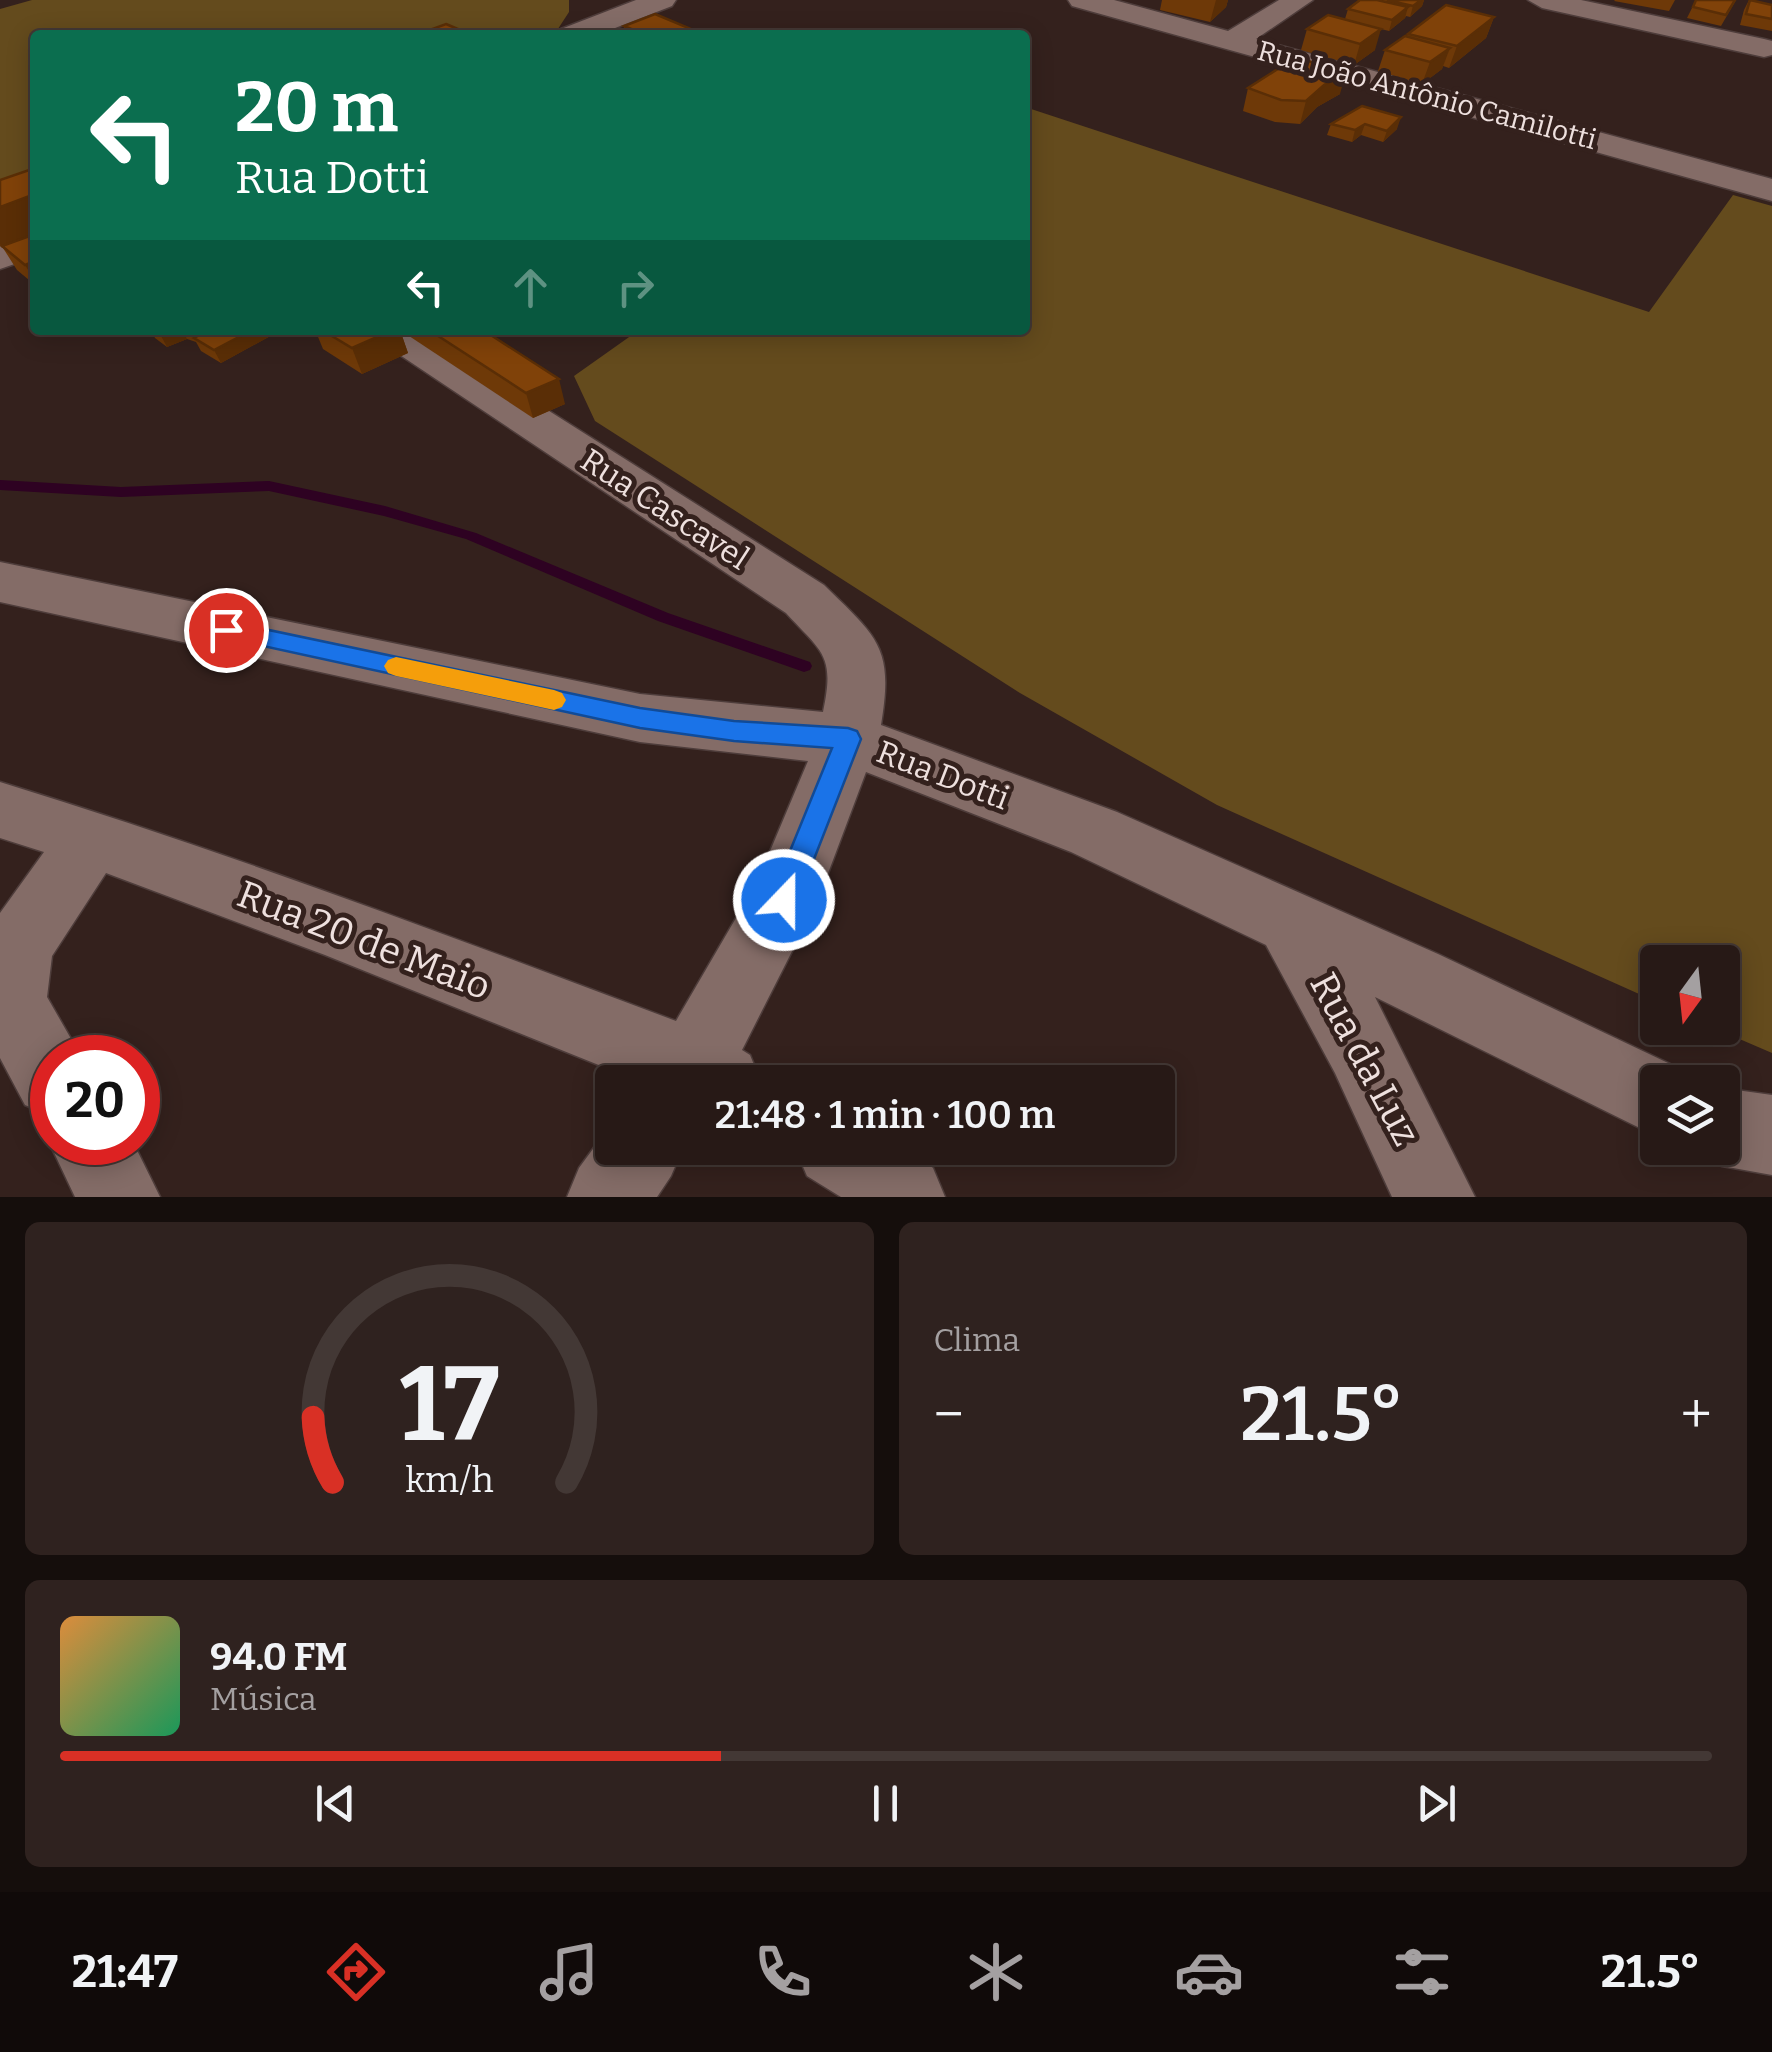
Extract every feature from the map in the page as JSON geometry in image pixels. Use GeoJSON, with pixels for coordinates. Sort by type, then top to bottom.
{"type":"FeatureCollection","features":[{"type":"Feature","properties":{"kind":"street"},"geometry":{"type":"LineString","coordinates":[[585,30],[662,0]]}},
{"type":"Feature","properties":{"kind":"street","name":"Rua João Antônio Camilotti"},"geometry":{"type":"LineString","coordinates":[[1082,0],[1772,190]]}},
{"type":"Feature","properties":{"kind":"street"},"geometry":{"type":"LineString","coordinates":[[1232,41],[1300,0]]}},
{"type":"Feature","properties":{"kind":"street"},"geometry":{"type":"LineString","coordinates":[[1542,0],[1764,48]]}},
{"type":"Feature","properties":{"kind":"street"},"geometry":{"type":"LineString","coordinates":[[0,257],[30,245]]}},
{"type":"Feature","properties":{"kind":"street","name":"Rua Cascavel"},"geometry":{"type":"LineString","coordinates":[[399,335],[804,600],[851,646],[859,679],[848,739],[784,900],[707,1065]]}},
{"type":"Feature","properties":{"kind":"street","name":"Rua Dotti"},"geometry":{"type":"LineString","coordinates":[[0,582],[640,718],[734,731],[848,739],[1094,832],[1640,1089]]}},
{"type":"Feature","properties":{"kind":"street","name":"Rua 20 de Maio"},"geometry":{"type":"LineString","coordinates":[[0,810],[93,838],[670,1065]]}},
{"type":"Feature","properties":{"kind":"street"},"geometry":{"type":"LineString","coordinates":[[30,1039],[10,1003],[9,955],[93,838]]}},
{"type":"Feature","properties":{"kind":"street","name":"Rua da Luz"},"geometry":{"type":"LineString","coordinates":[[1292,923],[1362,1046],[1434,1197]]}},
{"type":"Feature","properties":{"kind":"street"},"geometry":{"type":"LineString","coordinates":[[1740,1129],[1772,1135]]}},
{"type":"Feature","properties":{"kind":"street"},"geometry":{"type":"LineString","coordinates":[[101,1165],[119,1197]]}},
{"type":"Feature","properties":{"kind":"street"},"geometry":{"type":"LineString","coordinates":[[608,1197],[631,1165]]}},
{"type":"Feature","properties":{"kind":"street"},"geometry":{"type":"LineString","coordinates":[[865,1165],[904,1197]]}},
{"type":"Feature","properties":{"kind":"shaded area"},"geometry":{"type":"Polygon","coordinates":[[[32,0],[569,0],[569,12],[557,30],[30,30],[30,238],[0,249],[0,9],[32,0]]]}},
{"type":"Feature","properties":{"kind":"shaded area"},"geometry":{"type":"Polygon","coordinates":[[[1030,109],[1649,312],[1733,195],[1772,206],[1772,1053],[1740,1039],[1740,945],[1640,945],[1640,994],[1217,805],[1020,693],[595,421],[574,376],[632,335],[1030,335],[1030,109]]]}},
{"type":"Feature","properties":{"kind":"building"},"geometry":{"type":"Polygon","coordinates":[[[1360,0],[1408,7],[1392,20],[1348,9],[1360,0]]]}},
{"type":"Feature","properties":{"kind":"building"},"geometry":{"type":"Polygon","coordinates":[[[1387,0],[1421,0],[1413,6],[1387,0]]]}},
{"type":"Feature","properties":{"kind":"building"},"geometry":{"type":"Polygon","coordinates":[[[1696,0],[1735,0],[1726,15],[1693,7],[1696,0]]]}},
{"type":"Feature","properties":{"kind":"building"},"geometry":{"type":"Polygon","coordinates":[[[1750,0],[1772,5],[1772,19],[1746,14],[1750,0]]]}},
{"type":"Feature","properties":{"kind":"building"},"geometry":{"type":"Polygon","coordinates":[[[1446,5],[1494,17],[1457,46],[1408,34],[1446,5]]]}},
{"type":"Feature","properties":{"kind":"building"},"geometry":{"type":"Polygon","coordinates":[[[655,14],[691,29],[634,30],[624,26],[655,14]]]}},
{"type":"Feature","properties":{"kind":"building"},"geometry":{"type":"Polygon","coordinates":[[[1328,15],[1381,29],[1360,44],[1307,29],[1328,15]]]}},
{"type":"Feature","properties":{"kind":"building"},"geometry":{"type":"Polygon","coordinates":[[[446,24],[460,30],[430,30],[446,24]]]}},
{"type":"Feature","properties":{"kind":"building"},"geometry":{"type":"Polygon","coordinates":[[[1405,36],[1450,48],[1430,62],[1385,50],[1405,36]]]}},
{"type":"Feature","properties":{"kind":"building"},"geometry":{"type":"Polygon","coordinates":[[[1308,61],[1346,72],[1306,101],[1281,100],[1248,88],[1287,63],[1299,66],[1308,61]]]}},
{"type":"Feature","properties":{"kind":"building"},"geometry":{"type":"Polygon","coordinates":[[[1362,106],[1401,117],[1387,131],[1365,124],[1355,130],[1331,124],[1362,106]]]}},
{"type":"Feature","properties":{"kind":"building"},"geometry":{"type":"Polygon","coordinates":[[[30,170],[30,196],[0,207],[0,180],[30,170]]]}},
{"type":"Feature","properties":{"kind":"building"},"geometry":{"type":"Polygon","coordinates":[[[30,236],[30,263],[25,265],[2,246],[30,236]]]}},
{"type":"Feature","properties":{"kind":"building"},"geometry":{"type":"Polygon","coordinates":[[[200,335],[242,335],[214,350],[194,338],[200,335]]]}},
{"type":"Feature","properties":{"kind":"building"},"geometry":{"type":"Polygon","coordinates":[[[330,335],[382,335],[352,348],[330,335]]]}},
{"type":"Feature","properties":{"kind":"building"},"geometry":{"type":"Polygon","coordinates":[[[437,335],[491,335],[559,379],[526,393],[437,335]]]}},
{"type":"Feature","properties":{"kind":"waterway"},"geometry":{"type":"LineString","coordinates":[[0,485],[121,492],[269,486],[385,511],[471,536],[663,617],[804,666]]}},
{"type":"Feature","properties":{"kind":"slow traffic"},"geometry":{"type":"LineString","coordinates":[[396,666],[554,700]]}},
{"type":"Feature","properties":{"kind":"route"},"geometry":{"type":"LineString","coordinates":[[226,630],[640,718],[734,731],[848,739],[784,900]]}}]}
